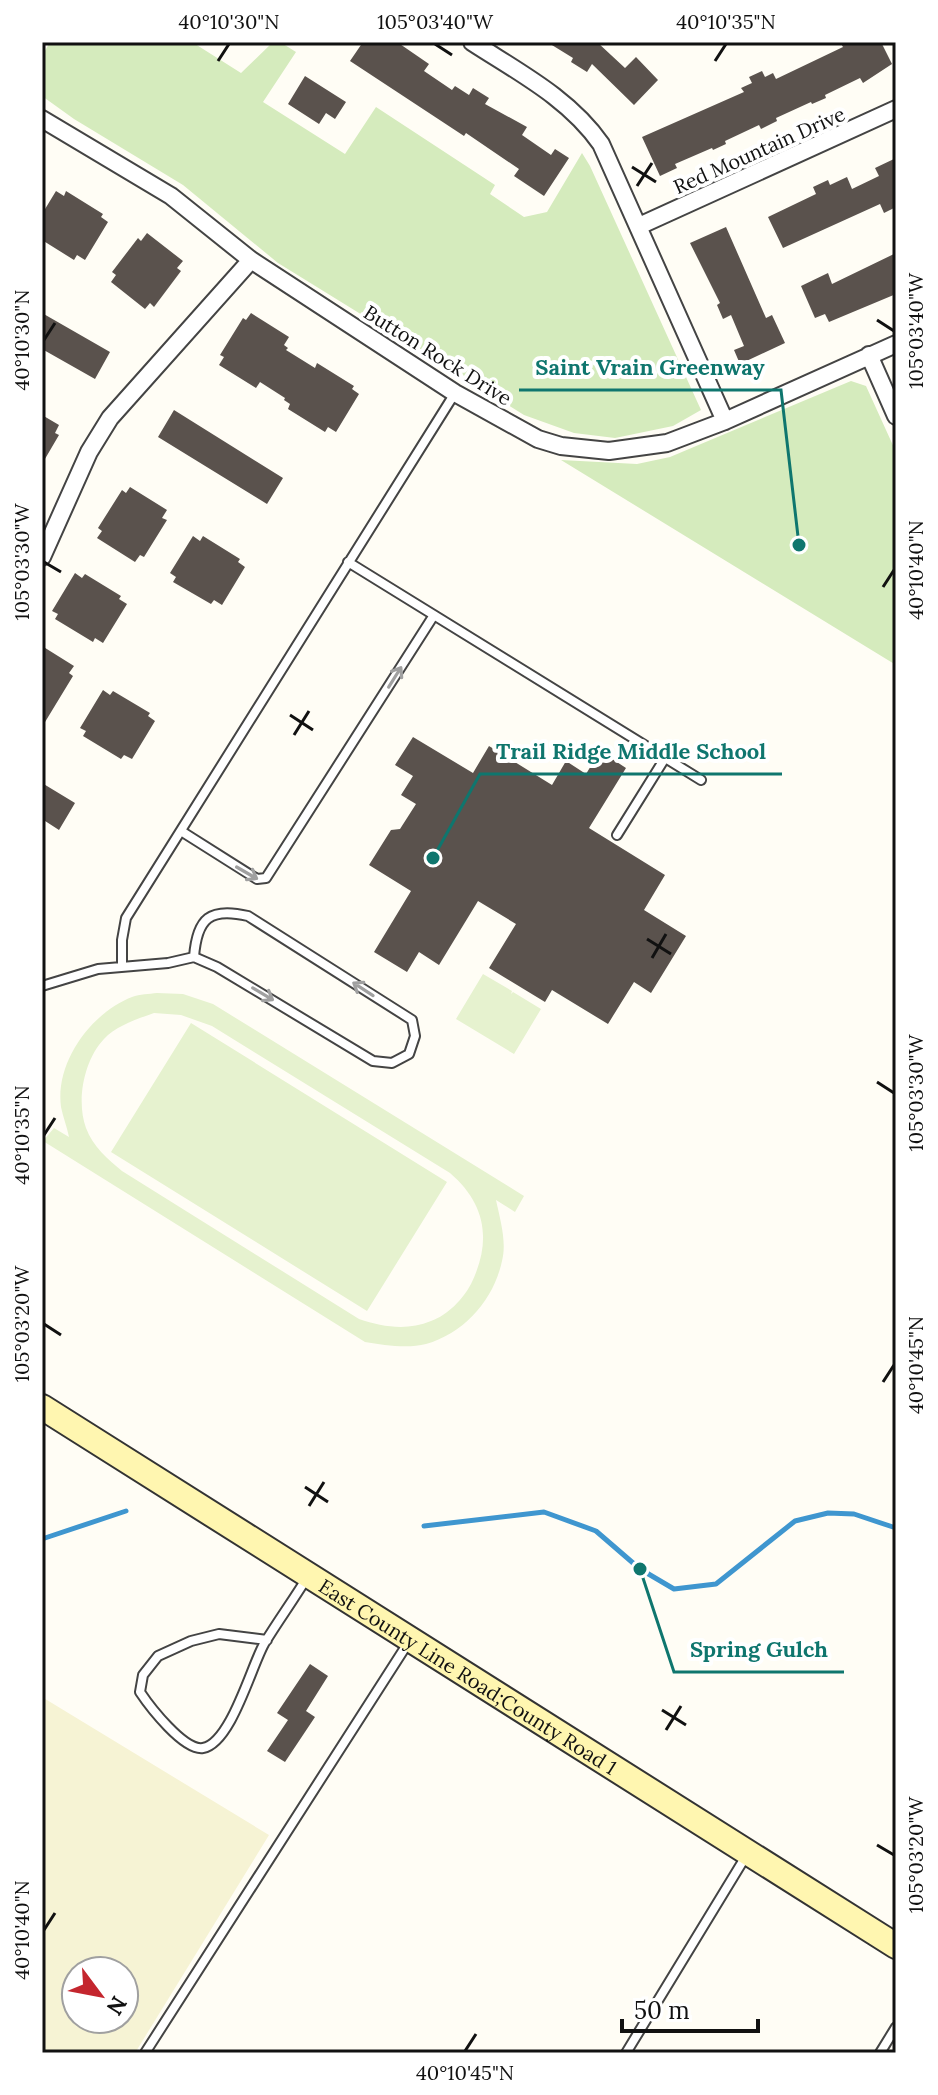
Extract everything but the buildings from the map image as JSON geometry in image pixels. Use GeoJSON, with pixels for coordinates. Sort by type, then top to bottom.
{"type":"FeatureCollection","features":[{"type":"Feature","properties":{"kind":"main road","name":"East County Line Road;County Road 1"},"geometry":{"type":"LineString","coordinates":[[42,1407],[896,1946]]}},
{"type":"Feature","properties":{"kind":"street"},"geometry":{"type":"LineString","coordinates":[[472,42],[549,92],[587,125],[601,144],[725,421]]}},
{"type":"Feature","properties":{"kind":"street","name":"Red Mountain Drive"},"geometry":{"type":"LineString","coordinates":[[639,226],[896,109]]}},
{"type":"Feature","properties":{"kind":"street","name":"Button Rock Drive"},"geometry":{"type":"LineString","coordinates":[[42,119],[171,196],[251,260],[455,393],[538,439],[589,450],[645,448],[667,443],[725,421],[896,344]]}},
{"type":"Feature","properties":{"kind":"street"},"geometry":{"type":"LineString","coordinates":[[42,557],[89,452],[110,418],[251,260]]}},
{"type":"Feature","properties":{"kind":"street"},"geometry":{"type":"LineString","coordinates":[[869,355],[896,416]]}},
{"type":"Feature","properties":{"kind":"lane"},"geometry":{"type":"LineString","coordinates":[[122,965],[126,918],[455,393]]}},
{"type":"Feature","properties":{"kind":"lane"},"geometry":{"type":"LineString","coordinates":[[348,562],[701,780]]}},
{"type":"Feature","properties":{"kind":"lane"},"geometry":{"type":"LineString","coordinates":[[181,831],[257,879],[266,878],[434,615]]}},
{"type":"Feature","properties":{"kind":"lane"},"geometry":{"type":"LineString","coordinates":[[617,835],[665,758]]}},
{"type":"Feature","properties":{"kind":"lane"},"geometry":{"type":"LineString","coordinates":[[42,986],[98,969],[168,963],[194,957],[217,967],[373,1061],[392,1063],[409,1054],[415,1036],[412,1020],[248,916],[216,913],[203,924],[196,938],[194,957]]}},
{"type":"Feature","properties":{"kind":"lane"},"geometry":{"type":"LineString","coordinates":[[267,1640],[219,1634],[191,1641],[158,1656],[143,1675],[140,1692],[151,1709],[177,1735],[193,1748],[204,1748],[217,1739],[229,1722],[267,1640],[309,1576]]}},
{"type":"Feature","properties":{"kind":"lane"},"geometry":{"type":"LineString","coordinates":[[145,2053],[411,1640]]}},
{"type":"Feature","properties":{"kind":"lane"},"geometry":{"type":"LineString","coordinates":[[626,2053],[748,1852]]}},
{"type":"Feature","properties":{"kind":"lane"},"geometry":{"type":"LineString","coordinates":[[880,2053],[896,2027]]}},
{"type":"Feature","properties":{"kind":"shaded area"},"geometry":{"type":"Polygon","coordinates":[[[42,1697],[269,1835],[135,2053],[42,2053],[42,1697]]]}},
{"type":"Feature","properties":{"kind":"green space"},"geometry":{"type":"Polygon","coordinates":[[[50,42],[192,42],[241,73],[273,42],[280,42],[296,52],[263,102],[345,154],[376,107],[495,185],[490,194],[524,217],[547,212],[582,153],[701,410],[673,426],[615,438],[574,433],[524,415],[278,263],[183,185],[42,96],[42,56],[50,42]]]}},
{"type":"Feature","properties":{"kind":"green space"},"geometry":{"type":"Polygon","coordinates":[[[851,381],[866,386],[896,452],[896,665],[561,460],[637,464],[670,457],[851,381]]]}},
{"type":"Feature","properties":{"kind":"green space"},"geometry":{"type":"Polygon","coordinates":[[[483,974],[512,991],[511,994],[513,992],[541,1009],[514,1054],[456,1019],[483,974]]]}},
{"type":"Feature","properties":{"kind":"green space"},"geometry":{"type":"Polygon","coordinates":[[[183,994],[213,1004],[524,1196],[515,1212],[496,1200],[503,1238],[502,1261],[492,1288],[476,1313],[453,1332],[426,1344],[396,1346],[365,1342],[43,1141],[54,1128],[69,1137],[61,1107],[61,1090],[64,1073],[79,1041],[117,1004],[135,996],[183,994]],[[154,1013],[127,1023],[104,1039],[91,1058],[82,1094],[83,1117],[101,1152],[122,1171],[359,1319],[386,1326],[413,1326],[437,1318],[454,1306],[471,1284],[478,1268],[483,1238],[478,1210],[462,1185],[450,1173],[212,1026],[181,1015],[154,1013]]]}},
{"type":"Feature","properties":{"kind":"green space"},"geometry":{"type":"Polygon","coordinates":[[[191,1023],[447,1182],[367,1311],[111,1152],[191,1023]]]}},
{"type":"Feature","properties":{"kind":"waterway"},"geometry":{"type":"LineString","coordinates":[[42,1539],[126,1511]]}},
{"type":"Feature","properties":{"kind":"waterway"},"geometry":{"type":"LineString","coordinates":[[424,1526],[544,1512],[596,1531],[640,1569],[674,1589],[716,1584],[795,1521],[828,1513],[854,1514],[896,1528]]}},
{"type":"Feature","properties":{"kind":"place","name":"Saint Vrain Greenway"},"geometry":{"type":"Point","coordinates":[799,545]}},
{"type":"Feature","properties":{"kind":"place","name":"Trail Ridge Middle School"},"geometry":{"type":"Point","coordinates":[433,858]}},
{"type":"Feature","properties":{"kind":"place","name":"Spring Gulch"},"geometry":{"type":"Point","coordinates":[640,1569]}}]}
